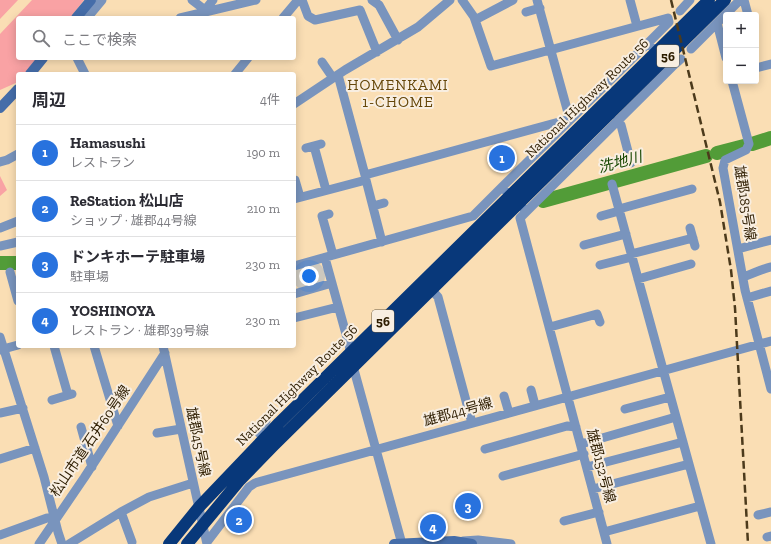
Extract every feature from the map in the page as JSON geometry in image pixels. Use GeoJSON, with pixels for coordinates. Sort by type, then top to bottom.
{"type":"FeatureCollection","features":[{"type":"Feature","properties":{"kind":"highway","name":"National Highway Route 56"},"geometry":{"type":"LineString","coordinates":[[611,112],[709,0]]}},
{"type":"Feature","properties":{"kind":"highway","name":"National Highway Route 56"},"geometry":{"type":"LineString","coordinates":[[187,544],[240,480],[268,442],[351,352],[514,199],[727,5]]}},
{"type":"Feature","properties":{"kind":"highway","name":"National Highway Route 56"},"geometry":{"type":"LineString","coordinates":[[169,544],[199,508],[268,442],[353,366],[431,289],[514,199]]}},
{"type":"Feature","properties":{"kind":"street"},"geometry":{"type":"LineString","coordinates":[[78,16],[91,0]]}},
{"type":"Feature","properties":{"kind":"street"},"geometry":{"type":"LineString","coordinates":[[89,16],[102,0]]}},
{"type":"Feature","properties":{"kind":"street"},"geometry":{"type":"LineString","coordinates":[[192,0],[205,11]]}},
{"type":"Feature","properties":{"kind":"street"},"geometry":{"type":"LineString","coordinates":[[205,11],[213,0]]}},
{"type":"Feature","properties":{"kind":"street"},"geometry":{"type":"LineString","coordinates":[[187,16],[256,0]]}},
{"type":"Feature","properties":{"kind":"street"},"geometry":{"type":"LineString","coordinates":[[284,16],[298,0]]}},
{"type":"Feature","properties":{"kind":"street"},"geometry":{"type":"LineString","coordinates":[[302,0],[308,16],[316,20],[360,10],[377,52]]}},
{"type":"Feature","properties":{"kind":"street"},"geometry":{"type":"LineString","coordinates":[[372,0],[379,5],[398,40]]}},
{"type":"Feature","properties":{"kind":"street"},"geometry":{"type":"LineString","coordinates":[[296,103],[336,76],[418,27],[450,0]]}},
{"type":"Feature","properties":{"kind":"street"},"geometry":{"type":"LineString","coordinates":[[296,265],[473,216],[514,199],[570,119],[669,22],[668,18],[491,66],[475,20],[462,0]]}},
{"type":"Feature","properties":{"kind":"street"},"geometry":{"type":"LineString","coordinates":[[475,20],[514,0]]}},
{"type":"Feature","properties":{"kind":"street"},"geometry":{"type":"LineString","coordinates":[[630,0],[637,26]]}},
{"type":"Feature","properties":{"kind":"street"},"geometry":{"type":"LineString","coordinates":[[680,11],[690,0]]}},
{"type":"Feature","properties":{"kind":"street"},"geometry":{"type":"LineString","coordinates":[[719,0],[727,5]]}},
{"type":"Feature","properties":{"kind":"street"},"geometry":{"type":"LineString","coordinates":[[691,49],[717,23],[727,5],[740,0]]}},
{"type":"Feature","properties":{"kind":"street"},"geometry":{"type":"LineString","coordinates":[[744,0],[747,12]]}},
{"type":"Feature","properties":{"kind":"street"},"geometry":{"type":"LineString","coordinates":[[526,12],[538,4],[570,119]]}},
{"type":"Feature","properties":{"kind":"street"},"geometry":{"type":"LineString","coordinates":[[717,23],[723,48]]}},
{"type":"Feature","properties":{"kind":"street"},"geometry":{"type":"LineString","coordinates":[[648,43],[672,67]]}},
{"type":"Feature","properties":{"kind":"street"},"geometry":{"type":"LineString","coordinates":[[631,163],[621,125],[611,112],[681,59]]}},
{"type":"Feature","properties":{"kind":"street"},"geometry":{"type":"LineString","coordinates":[[32,72],[41,60]]}},
{"type":"Feature","properties":{"kind":"street"},"geometry":{"type":"LineString","coordinates":[[78,60],[84,72]]}},
{"type":"Feature","properties":{"kind":"street"},"geometry":{"type":"LineString","coordinates":[[236,72],[246,60]]}},
{"type":"Feature","properties":{"kind":"street"},"geometry":{"type":"LineString","coordinates":[[322,62],[336,76],[382,242]]}},
{"type":"Feature","properties":{"kind":"street"},"geometry":{"type":"LineString","coordinates":[[759,67],[771,64]]}},
{"type":"Feature","properties":{"kind":"street","name":"雄郡185号線"},"geometry":{"type":"LineString","coordinates":[[733,84],[749,144],[746,150],[728,158],[725,160],[724,164],[747,298],[771,389]]}},
{"type":"Feature","properties":{"kind":"street"},"geometry":{"type":"LineString","coordinates":[[0,108],[16,91]]}},
{"type":"Feature","properties":{"kind":"street"},"geometry":{"type":"LineString","coordinates":[[297,198],[365,177],[570,119]]}},
{"type":"Feature","properties":{"kind":"street"},"geometry":{"type":"LineString","coordinates":[[314,146],[326,190]]}},
{"type":"Feature","properties":{"kind":"street"},"geometry":{"type":"LineString","coordinates":[[0,162],[16,155]]}},
{"type":"Feature","properties":{"kind":"street"},"geometry":{"type":"LineString","coordinates":[[612,184],[711,544]]}},
{"type":"Feature","properties":{"kind":"street"},"geometry":{"type":"LineString","coordinates":[[601,216],[692,189]]}},
{"type":"Feature","properties":{"kind":"street","name":"雄郡152号線"},"geometry":{"type":"LineString","coordinates":[[514,199],[550,327],[607,544]]}},
{"type":"Feature","properties":{"kind":"street"},"geometry":{"type":"LineString","coordinates":[[373,206],[384,203]]}},
{"type":"Feature","properties":{"kind":"street"},"geometry":{"type":"LineString","coordinates":[[317,214],[329,256]]}},
{"type":"Feature","properties":{"kind":"street"},"geometry":{"type":"LineString","coordinates":[[329,214],[322,216],[332,283],[351,352],[353,366],[377,450],[399,544],[478,540],[511,544]]}},
{"type":"Feature","properties":{"kind":"street"},"geometry":{"type":"LineString","coordinates":[[0,228],[16,222]]}},
{"type":"Feature","properties":{"kind":"street"},"geometry":{"type":"LineString","coordinates":[[600,265],[694,242],[690,228]]}},
{"type":"Feature","properties":{"kind":"street"},"geometry":{"type":"LineString","coordinates":[[584,245],[626,234]]}},
{"type":"Feature","properties":{"kind":"street"},"geometry":{"type":"LineString","coordinates":[[738,249],[771,240]]}},
{"type":"Feature","properties":{"kind":"street"},"geometry":{"type":"LineString","coordinates":[[0,246],[16,242]]}},
{"type":"Feature","properties":{"kind":"street"},"geometry":{"type":"LineString","coordinates":[[638,279],[691,264]]}},
{"type":"Feature","properties":{"kind":"street"},"geometry":{"type":"LineString","coordinates":[[743,277],[758,270],[771,267]]}},
{"type":"Feature","properties":{"kind":"street"},"geometry":{"type":"LineString","coordinates":[[10,272],[16,294]]}},
{"type":"Feature","properties":{"kind":"street"},"geometry":{"type":"LineString","coordinates":[[296,293],[332,283]]}},
{"type":"Feature","properties":{"kind":"street"},"geometry":{"type":"LineString","coordinates":[[431,289],[438,297],[472,423]]}},
{"type":"Feature","properties":{"kind":"street"},"geometry":{"type":"LineString","coordinates":[[747,298],[771,292]]}},
{"type":"Feature","properties":{"kind":"street"},"geometry":{"type":"LineString","coordinates":[[296,318],[338,307]]}},
{"type":"Feature","properties":{"kind":"street"},"geometry":{"type":"LineString","coordinates":[[550,327],[597,314],[600,322]]}},
{"type":"Feature","properties":{"kind":"street"},"geometry":{"type":"LineString","coordinates":[[0,337],[2,349],[23,408],[35,448],[62,544]]}},
{"type":"Feature","properties":{"kind":"street","name":"雄郡44号線"},"geometry":{"type":"LineString","coordinates":[[207,543],[249,487],[255,483],[771,341]]}},
{"type":"Feature","properties":{"kind":"street"},"geometry":{"type":"LineString","coordinates":[[2,349],[16,346]]}},
{"type":"Feature","properties":{"kind":"street"},"geometry":{"type":"LineString","coordinates":[[52,400],[70,395],[55,348]]}},
{"type":"Feature","properties":{"kind":"street"},"geometry":{"type":"LineString","coordinates":[[95,348],[118,426]]}},
{"type":"Feature","properties":{"kind":"street","name":"松山市道 石井60号線"},"geometry":{"type":"LineString","coordinates":[[39,544],[55,518],[92,467],[164,350]]}},
{"type":"Feature","properties":{"kind":"street","name":"雄郡45号線"},"geometry":{"type":"LineString","coordinates":[[164,350],[207,543]]}},
{"type":"Feature","properties":{"kind":"street"},"geometry":{"type":"LineString","coordinates":[[531,390],[535,405]]}},
{"type":"Feature","properties":{"kind":"street"},"geometry":{"type":"LineString","coordinates":[[504,396],[509,412]]}},
{"type":"Feature","properties":{"kind":"street"},"geometry":{"type":"LineString","coordinates":[[625,409],[670,397]]}},
{"type":"Feature","properties":{"kind":"street"},"geometry":{"type":"LineString","coordinates":[[0,413],[23,408]]}},
{"type":"Feature","properties":{"kind":"street"},"geometry":{"type":"LineString","coordinates":[[581,444],[676,417]]}},
{"type":"Feature","properties":{"kind":"street"},"geometry":{"type":"LineString","coordinates":[[266,421],[257,431],[268,442]]}},
{"type":"Feature","properties":{"kind":"street"},"geometry":{"type":"LineString","coordinates":[[485,449],[567,426],[576,427]]}},
{"type":"Feature","properties":{"kind":"street"},"geometry":{"type":"LineString","coordinates":[[80,427],[92,467]]}},
{"type":"Feature","properties":{"kind":"street"},"geometry":{"type":"LineString","coordinates":[[157,433],[181,429]]}},
{"type":"Feature","properties":{"kind":"street"},"geometry":{"type":"LineString","coordinates":[[587,467],[683,442]]}},
{"type":"Feature","properties":{"kind":"street"},"geometry":{"type":"LineString","coordinates":[[0,459],[35,448]]}},
{"type":"Feature","properties":{"kind":"street"},"geometry":{"type":"LineString","coordinates":[[503,476],[544,468],[584,454]]}},
{"type":"Feature","properties":{"kind":"street"},"geometry":{"type":"LineString","coordinates":[[593,489],[689,464]]}},
{"type":"Feature","properties":{"kind":"street"},"geometry":{"type":"LineString","coordinates":[[69,544],[150,497],[193,483]]}},
{"type":"Feature","properties":{"kind":"street"},"geometry":{"type":"LineString","coordinates":[[604,532],[700,506]]}},
{"type":"Feature","properties":{"kind":"street"},"geometry":{"type":"LineString","coordinates":[[122,512],[132,542]]}},
{"type":"Feature","properties":{"kind":"street"},"geometry":{"type":"LineString","coordinates":[[564,521],[599,512]]}},
{"type":"Feature","properties":{"kind":"street"},"geometry":{"type":"LineString","coordinates":[[758,515],[771,512]]}},
{"type":"Feature","properties":{"kind":"street"},"geometry":{"type":"LineString","coordinates":[[0,535],[47,518],[55,518]]}},
{"type":"Feature","properties":{"kind":"street"},"geometry":{"type":"LineString","coordinates":[[454,542],[472,544]]}},
{"type":"Feature","properties":{"kind":"shaded area"},"geometry":{"type":"Polygon","coordinates":[[[0,0],[18,0],[0,19],[0,0]]]}},
{"type":"Feature","properties":{"kind":"shaded area"},"geometry":{"type":"Polygon","coordinates":[[[32,0],[84,0],[72,16],[17,16],[32,0]]]}},
{"type":"Feature","properties":{"kind":"shaded area"},"geometry":{"type":"Polygon","coordinates":[[[16,17],[16,60],[35,60],[26,72],[16,72],[16,83],[0,90],[0,34],[16,17]]]}},
{"type":"Feature","properties":{"kind":"shaded area"},"geometry":{"type":"Polygon","coordinates":[[[0,176],[7,190],[0,196],[0,176]]]}},
{"type":"Feature","properties":{"kind":"waterway","name":"洗地川"},"geometry":{"type":"LineString","coordinates":[[752,144],[771,138]]}},
{"type":"Feature","properties":{"kind":"waterway","name":"洗地川"},"geometry":{"type":"LineString","coordinates":[[717,153],[744,146]]}},
{"type":"Feature","properties":{"kind":"waterway","name":"洗地川"},"geometry":{"type":"LineString","coordinates":[[543,201],[706,156]]}},
{"type":"Feature","properties":{"kind":"waterway","name":"洗地川"},"geometry":{"type":"LineString","coordinates":[[0,263],[16,263]]}},
{"type":"Feature","properties":{"kind":"railway"},"geometry":{"type":"LineString","coordinates":[[671,0],[720,202],[731,270],[735,308],[748,544]]}},
{"type":"Feature","properties":{"kind":"place","name":"Hamasushi"},"geometry":{"type":"Point","coordinates":[502,158]}},
{"type":"Feature","properties":{"kind":"place","name":"ドンキホーテ駐車場"},"geometry":{"type":"Point","coordinates":[468,506]}},
{"type":"Feature","properties":{"kind":"place","name":"ReStation 松山店"},"geometry":{"type":"Point","coordinates":[239,520]}},
{"type":"Feature","properties":{"kind":"place","name":"YOSHINOYA"},"geometry":{"type":"Point","coordinates":[433,527]}},
{"type":"Feature","properties":{"kind":"district","name":"HOMENKAMI 1-CHOME"},"geometry":{"type":"Point","coordinates":[398,94]}}]}
